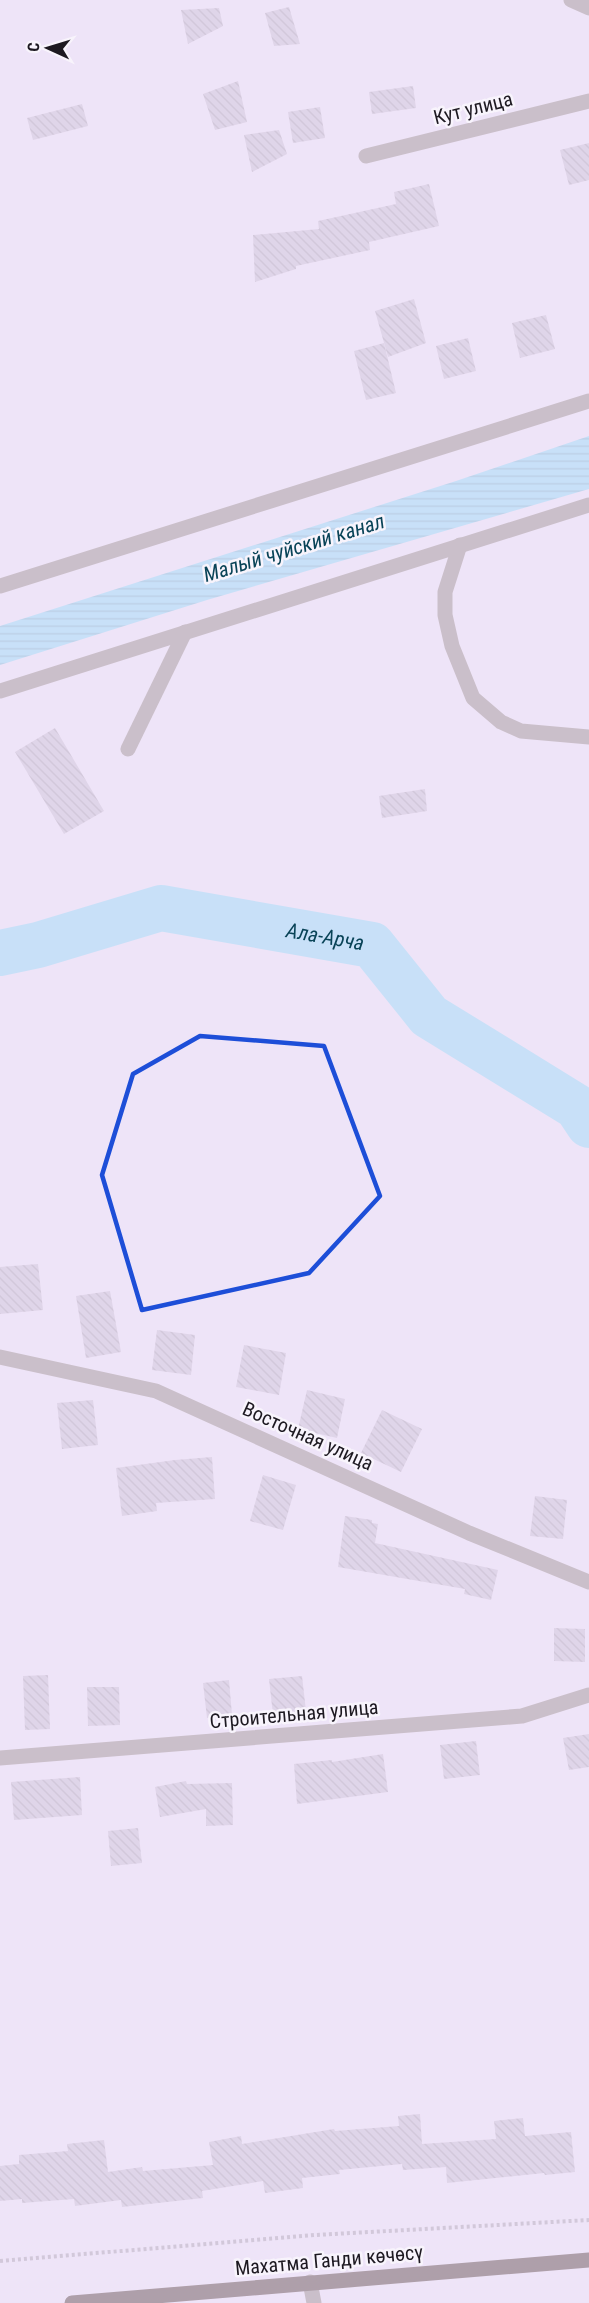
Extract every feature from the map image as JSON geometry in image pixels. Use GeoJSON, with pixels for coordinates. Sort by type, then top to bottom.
{"type":"FeatureCollection","features":[{"type":"Feature","properties":{"kind":"main road","name":"Махатма Ганди көчөсү"},"geometry":{"type":"LineString","coordinates":[[72,2303],[589,2260]]}},
{"type":"Feature","properties":{"kind":"street"},"geometry":{"type":"LineString","coordinates":[[571,0],[589,8]]}},
{"type":"Feature","properties":{"kind":"street","name":"Кут улица"},"geometry":{"type":"LineString","coordinates":[[366,156],[589,101]]}},
{"type":"Feature","properties":{"kind":"street"},"geometry":{"type":"LineString","coordinates":[[0,586],[589,401]]}},
{"type":"Feature","properties":{"kind":"street"},"geometry":{"type":"LineString","coordinates":[[0,691],[589,505]]}},
{"type":"Feature","properties":{"kind":"street"},"geometry":{"type":"LineString","coordinates":[[460,545],[445,592],[445,615],[452,646],[473,698],[501,722],[520,731],[589,737]]}},
{"type":"Feature","properties":{"kind":"street"},"geometry":{"type":"LineString","coordinates":[[128,749],[185,632]]}},
{"type":"Feature","properties":{"kind":"street","name":"Восточная улица"},"geometry":{"type":"LineString","coordinates":[[0,1357],[156,1391],[469,1533],[589,1582]]}},
{"type":"Feature","properties":{"kind":"street","name":"Строительная улица"},"geometry":{"type":"LineString","coordinates":[[0,1758],[522,1716],[589,1695]]}},
{"type":"Feature","properties":{"kind":"street"},"geometry":{"type":"LineString","coordinates":[[310,2282],[314,2303]]}},
{"type":"Feature","properties":{"kind":"path"},"geometry":{"type":"LineString","coordinates":[[0,2261],[315,2235],[589,2220]]}},
{"type":"Feature","properties":{"kind":"highlighted area"},"geometry":{"type":"Polygon","coordinates":[[[200,1036],[324,1046],[380,1196],[309,1273],[142,1310],[102,1175],[133,1074],[200,1036]]]}},
{"type":"Feature","properties":{"kind":"water","name":"Малый чуйский канал"},"geometry":{"type":"Polygon","coordinates":[[[589,436],[589,489],[207,600],[0,665],[0,626],[456,481],[589,436]]]}},
{"type":"Feature","properties":{"kind":"building"},"geometry":{"type":"Polygon","coordinates":[[[289,7],[300,44],[274,46],[265,13],[289,7]]]}},
{"type":"Feature","properties":{"kind":"building"},"geometry":{"type":"Polygon","coordinates":[[[219,8],[223,26],[188,44],[181,10],[219,8]]]}},
{"type":"Feature","properties":{"kind":"building"},"geometry":{"type":"Polygon","coordinates":[[[238,81],[247,122],[215,130],[203,94],[238,81]]]}},
{"type":"Feature","properties":{"kind":"building"},"geometry":{"type":"Polygon","coordinates":[[[413,86],[416,108],[372,114],[369,92],[413,86]]]}},
{"type":"Feature","properties":{"kind":"building"},"geometry":{"type":"Polygon","coordinates":[[[82,104],[88,126],[33,140],[27,118],[82,104]]]}},
{"type":"Feature","properties":{"kind":"building"},"geometry":{"type":"Polygon","coordinates":[[[320,107],[325,138],[293,143],[288,112],[320,107]]]}},
{"type":"Feature","properties":{"kind":"building"},"geometry":{"type":"Polygon","coordinates":[[[279,130],[287,154],[252,172],[244,135],[279,130]]]}},
{"type":"Feature","properties":{"kind":"building"},"geometry":{"type":"Polygon","coordinates":[[[589,143],[589,180],[569,185],[560,150],[589,143]]]}},
{"type":"Feature","properties":{"kind":"building"},"geometry":{"type":"Polygon","coordinates":[[[429,184],[439,226],[369,242],[370,250],[296,266],[296,269],[255,282],[253,235],[319,229],[318,221],[396,204],[394,192],[429,184]]]}},
{"type":"Feature","properties":{"kind":"building"},"geometry":{"type":"Polygon","coordinates":[[[414,299],[426,343],[388,357],[375,311],[414,299]]]}},
{"type":"Feature","properties":{"kind":"building"},"geometry":{"type":"Polygon","coordinates":[[[546,315],[555,349],[520,358],[512,323],[546,315]]]}},
{"type":"Feature","properties":{"kind":"building"},"geometry":{"type":"Polygon","coordinates":[[[468,338],[476,371],[444,379],[436,346],[468,338]]]}},
{"type":"Feature","properties":{"kind":"building"},"geometry":{"type":"Polygon","coordinates":[[[384,343],[396,393],[366,400],[354,351],[384,343]]]}},
{"type":"Feature","properties":{"kind":"building"},"geometry":{"type":"Polygon","coordinates":[[[55,728],[104,811],[64,834],[15,752],[55,728]]]}},
{"type":"Feature","properties":{"kind":"building"},"geometry":{"type":"Polygon","coordinates":[[[425,789],[427,811],[382,818],[379,796],[425,789]]]}},
{"type":"Feature","properties":{"kind":"building"},"geometry":{"type":"Polygon","coordinates":[[[38,1264],[43,1310],[0,1314],[0,1267],[38,1264]]]}},
{"type":"Feature","properties":{"kind":"building"},"geometry":{"type":"Polygon","coordinates":[[[110,1291],[121,1352],[86,1358],[76,1296],[110,1291]]]}},
{"type":"Feature","properties":{"kind":"building"},"geometry":{"type":"Polygon","coordinates":[[[157,1330],[195,1335],[191,1375],[152,1370],[157,1330]]]}},
{"type":"Feature","properties":{"kind":"building"},"geometry":{"type":"Polygon","coordinates":[[[244,1345],[286,1353],[279,1395],[236,1387],[244,1345]]]}},
{"type":"Feature","properties":{"kind":"building"},"geometry":{"type":"Polygon","coordinates":[[[307,1390],[345,1399],[337,1438],[298,1429],[307,1390]]]}},
{"type":"Feature","properties":{"kind":"building"},"geometry":{"type":"Polygon","coordinates":[[[93,1400],[98,1445],[62,1449],[57,1403],[93,1400]]]}},
{"type":"Feature","properties":{"kind":"building"},"geometry":{"type":"Polygon","coordinates":[[[382,1410],[422,1429],[401,1472],[361,1453],[382,1410]]]}},
{"type":"Feature","properties":{"kind":"building"},"geometry":{"type":"Polygon","coordinates":[[[212,1457],[215,1499],[156,1503],[157,1511],[122,1516],[116,1468],[212,1457]]]}},
{"type":"Feature","properties":{"kind":"building"},"geometry":{"type":"Polygon","coordinates":[[[263,1475],[296,1485],[283,1530],[250,1521],[263,1475]]]}},
{"type":"Feature","properties":{"kind":"building"},"geometry":{"type":"Polygon","coordinates":[[[535,1496],[567,1500],[563,1539],[530,1536],[535,1496]]]}},
{"type":"Feature","properties":{"kind":"building"},"geometry":{"type":"Polygon","coordinates":[[[345,1516],[372,1520],[372,1523],[378,1524],[375,1543],[498,1570],[491,1600],[464,1594],[465,1589],[338,1567],[345,1516]]]}},
{"type":"Feature","properties":{"kind":"building"},"geometry":{"type":"Polygon","coordinates":[[[554,1628],[585,1629],[585,1662],[554,1661],[554,1628]]]}},
{"type":"Feature","properties":{"kind":"building"},"geometry":{"type":"Polygon","coordinates":[[[48,1675],[50,1729],[25,1730],[23,1676],[48,1675]]]}},
{"type":"Feature","properties":{"kind":"building"},"geometry":{"type":"Polygon","coordinates":[[[302,1676],[306,1711],[273,1715],[269,1679],[302,1676]]]}},
{"type":"Feature","properties":{"kind":"building"},"geometry":{"type":"Polygon","coordinates":[[[229,1680],[232,1715],[207,1718],[203,1683],[229,1680]]]}},
{"type":"Feature","properties":{"kind":"building"},"geometry":{"type":"Polygon","coordinates":[[[87,1687],[119,1687],[120,1725],[88,1726],[87,1687]]]}},
{"type":"Feature","properties":{"kind":"building"},"geometry":{"type":"Polygon","coordinates":[[[589,1734],[589,1767],[569,1770],[563,1738],[589,1734]]]}},
{"type":"Feature","properties":{"kind":"building"},"geometry":{"type":"Polygon","coordinates":[[[476,1741],[480,1775],[444,1779],[440,1745],[476,1741]]]}},
{"type":"Feature","properties":{"kind":"building"},"geometry":{"type":"Polygon","coordinates":[[[383,1754],[388,1792],[297,1804],[294,1764],[332,1760],[332,1762],[383,1754]]]}},
{"type":"Feature","properties":{"kind":"building"},"geometry":{"type":"Polygon","coordinates":[[[80,1777],[82,1815],[14,1820],[11,1782],[80,1777]]]}},
{"type":"Feature","properties":{"kind":"building"},"geometry":{"type":"Polygon","coordinates":[[[186,1781],[187,1784],[232,1783],[233,1825],[206,1826],[206,1809],[160,1817],[155,1787],[186,1781]]]}},
{"type":"Feature","properties":{"kind":"building"},"geometry":{"type":"Polygon","coordinates":[[[138,1828],[142,1863],[111,1866],[108,1831],[138,1828]]]}},
{"type":"Feature","properties":{"kind":"building"},"geometry":{"type":"Polygon","coordinates":[[[420,2114],[422,2144],[496,2139],[494,2121],[523,2118],[525,2136],[571,2132],[575,2172],[447,2183],[446,2167],[403,2170],[402,2164],[339,2170],[340,2174],[302,2178],[303,2188],[265,2193],[263,2181],[202,2191],[203,2198],[122,2207],[121,2200],[75,2206],[74,2199],[22,2203],[22,2199],[0,2201],[0,2166],[19,2164],[19,2155],[68,2151],[67,2144],[104,2140],[108,2172],[142,2167],[143,2171],[213,2165],[209,2142],[241,2136],[242,2144],[334,2129],[335,2131],[399,2126],[398,2116],[420,2114]]]}},
{"type":"Feature","properties":{"kind":"waterway","name":"Ала-Арча"},"geometry":{"type":"LineString","coordinates":[[0,953],[38,945],[161,908],[372,945],[429,1016],[577,1107],[589,1125]]}}]}
